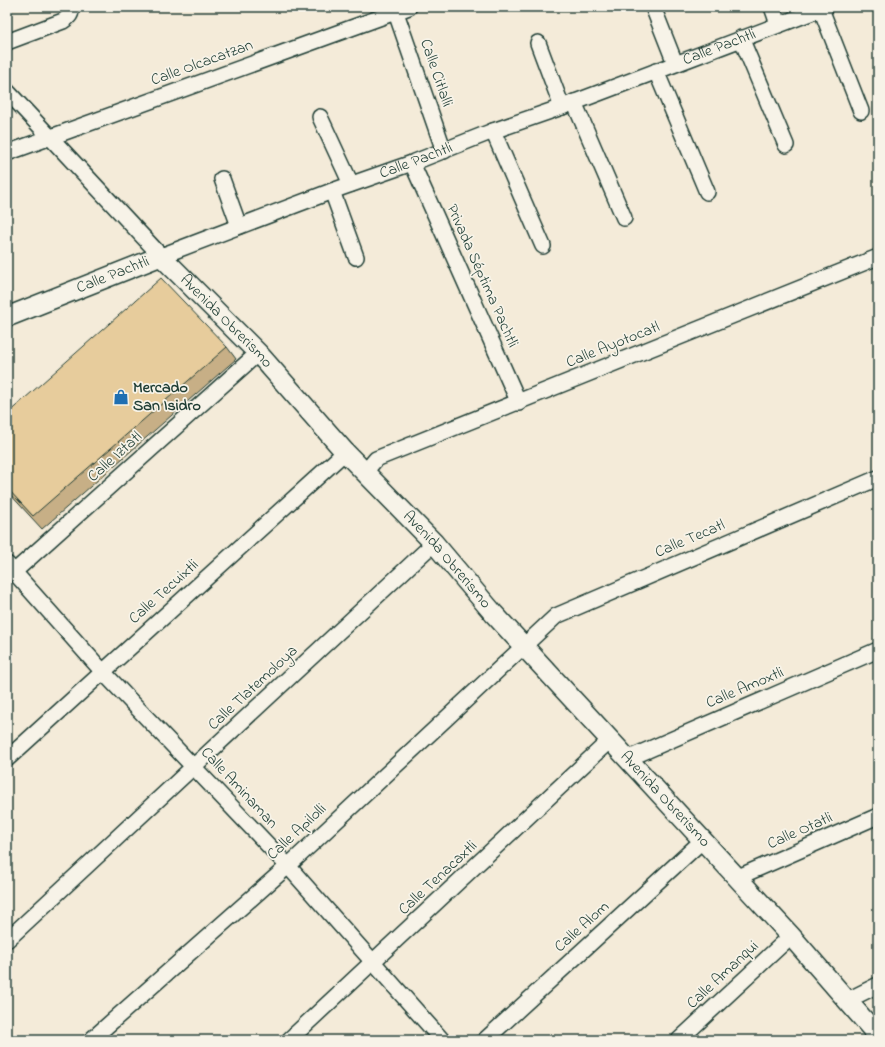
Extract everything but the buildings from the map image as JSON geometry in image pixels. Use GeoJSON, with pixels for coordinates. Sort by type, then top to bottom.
{"type":"FeatureCollection","features":[{"type":"Feature","properties":{"kind":"street"},"geometry":{"type":"LineString","coordinates":[[653,7],[675,63]]}},
{"type":"Feature","properties":{"kind":"street"},"geometry":{"type":"LineString","coordinates":[[772,7],[778,24]]}},
{"type":"Feature","properties":{"kind":"street"},"geometry":{"type":"LineString","coordinates":[[823,8],[861,111]]}},
{"type":"Feature","properties":{"kind":"street","name":"Calle Pachtli"},"geometry":{"type":"LineString","coordinates":[[7,317],[332,190],[412,163],[493,131],[568,105],[675,63],[823,8]]}},
{"type":"Feature","properties":{"kind":"street"},"geometry":{"type":"LineString","coordinates":[[7,42],[63,21],[69,17],[72,9]]}},
{"type":"Feature","properties":{"kind":"street","name":"Calle Olcacatzan"},"geometry":{"type":"LineString","coordinates":[[7,153],[399,9]]}},
{"type":"Feature","properties":{"kind":"street","name":"Calle Citlalli"},"geometry":{"type":"LineString","coordinates":[[399,9],[444,151]]}},
{"type":"Feature","properties":{"kind":"street"},"geometry":{"type":"LineString","coordinates":[[741,38],[786,145]]}},
{"type":"Feature","properties":{"kind":"street"},"geometry":{"type":"LineString","coordinates":[[538,43],[624,218]]}},
{"type":"Feature","properties":{"kind":"street"},"geometry":{"type":"LineString","coordinates":[[656,71],[707,192]]}},
{"type":"Feature","properties":{"kind":"street","name":"Avenida Obrerismo"},"geometry":{"type":"LineString","coordinates":[[7,91],[161,256],[258,353],[345,452],[434,543],[524,646],[791,936],[878,1036]]}},
{"type":"Feature","properties":{"kind":"street"},"geometry":{"type":"LineString","coordinates":[[320,117],[351,184]]}},
{"type":"Feature","properties":{"kind":"street"},"geometry":{"type":"LineString","coordinates":[[493,131],[543,246]]}},
{"type":"Feature","properties":{"kind":"street","name":"Privada Séptima Pachtli"},"geometry":{"type":"LineString","coordinates":[[412,163],[519,402]]}},
{"type":"Feature","properties":{"kind":"street"},"geometry":{"type":"LineString","coordinates":[[222,179],[239,226]]}},
{"type":"Feature","properties":{"kind":"street"},"geometry":{"type":"LineString","coordinates":[[332,190],[356,257]]}},
{"type":"Feature","properties":{"kind":"street","name":"Calle Ayotocatl"},"geometry":{"type":"LineString","coordinates":[[365,472],[376,459],[878,257]]}},
{"type":"Feature","properties":{"kind":"street","name":"Calle Iztatl"},"geometry":{"type":"LineString","coordinates":[[11,568],[258,353]]}},
{"type":"Feature","properties":{"kind":"street","name":"Calle Tecuixtli"},"geometry":{"type":"LineString","coordinates":[[7,759],[345,452]]}},
{"type":"Feature","properties":{"kind":"street","name":"Calle Tecatl"},"geometry":{"type":"LineString","coordinates":[[524,646],[556,616],[878,478]]}},
{"type":"Feature","properties":{"kind":"street","name":"Calle Tlatemoloya"},"geometry":{"type":"LineString","coordinates":[[7,940],[195,767],[434,543]]}},
{"type":"Feature","properties":{"kind":"street","name":"Calle Aminaman"},"geometry":{"type":"LineString","coordinates":[[11,568],[103,672],[288,866],[442,1040]]}},
{"type":"Feature","properties":{"kind":"street","name":"Calle Apilolli"},"geometry":{"type":"LineString","coordinates":[[91,1040],[288,866],[524,646]]}},
{"type":"Feature","properties":{"kind":"street","name":"Calle Amoxtli"},"geometry":{"type":"LineString","coordinates":[[627,759],[878,650]]}},
{"type":"Feature","properties":{"kind":"street","name":"Calle Tenacaxtli"},"geometry":{"type":"LineString","coordinates":[[289,1040],[610,740]]}},
{"type":"Feature","properties":{"kind":"street","name":"Calle Otatli"},"geometry":{"type":"LineString","coordinates":[[736,878],[878,816]]}},
{"type":"Feature","properties":{"kind":"street","name":"Calle Alom"},"geometry":{"type":"LineString","coordinates":[[484,1040],[703,840]]}},
{"type":"Feature","properties":{"kind":"street","name":"Calle Amanqui"},"geometry":{"type":"LineString","coordinates":[[679,1040],[791,936]]}},
{"type":"Feature","properties":{"kind":"street"},"geometry":{"type":"LineString","coordinates":[[846,1001],[878,986]]}},
{"type":"Feature","properties":{"kind":"place","name":"Mercado San Isidro"},"geometry":{"type":"Point","coordinates":[121,397]}}]}
